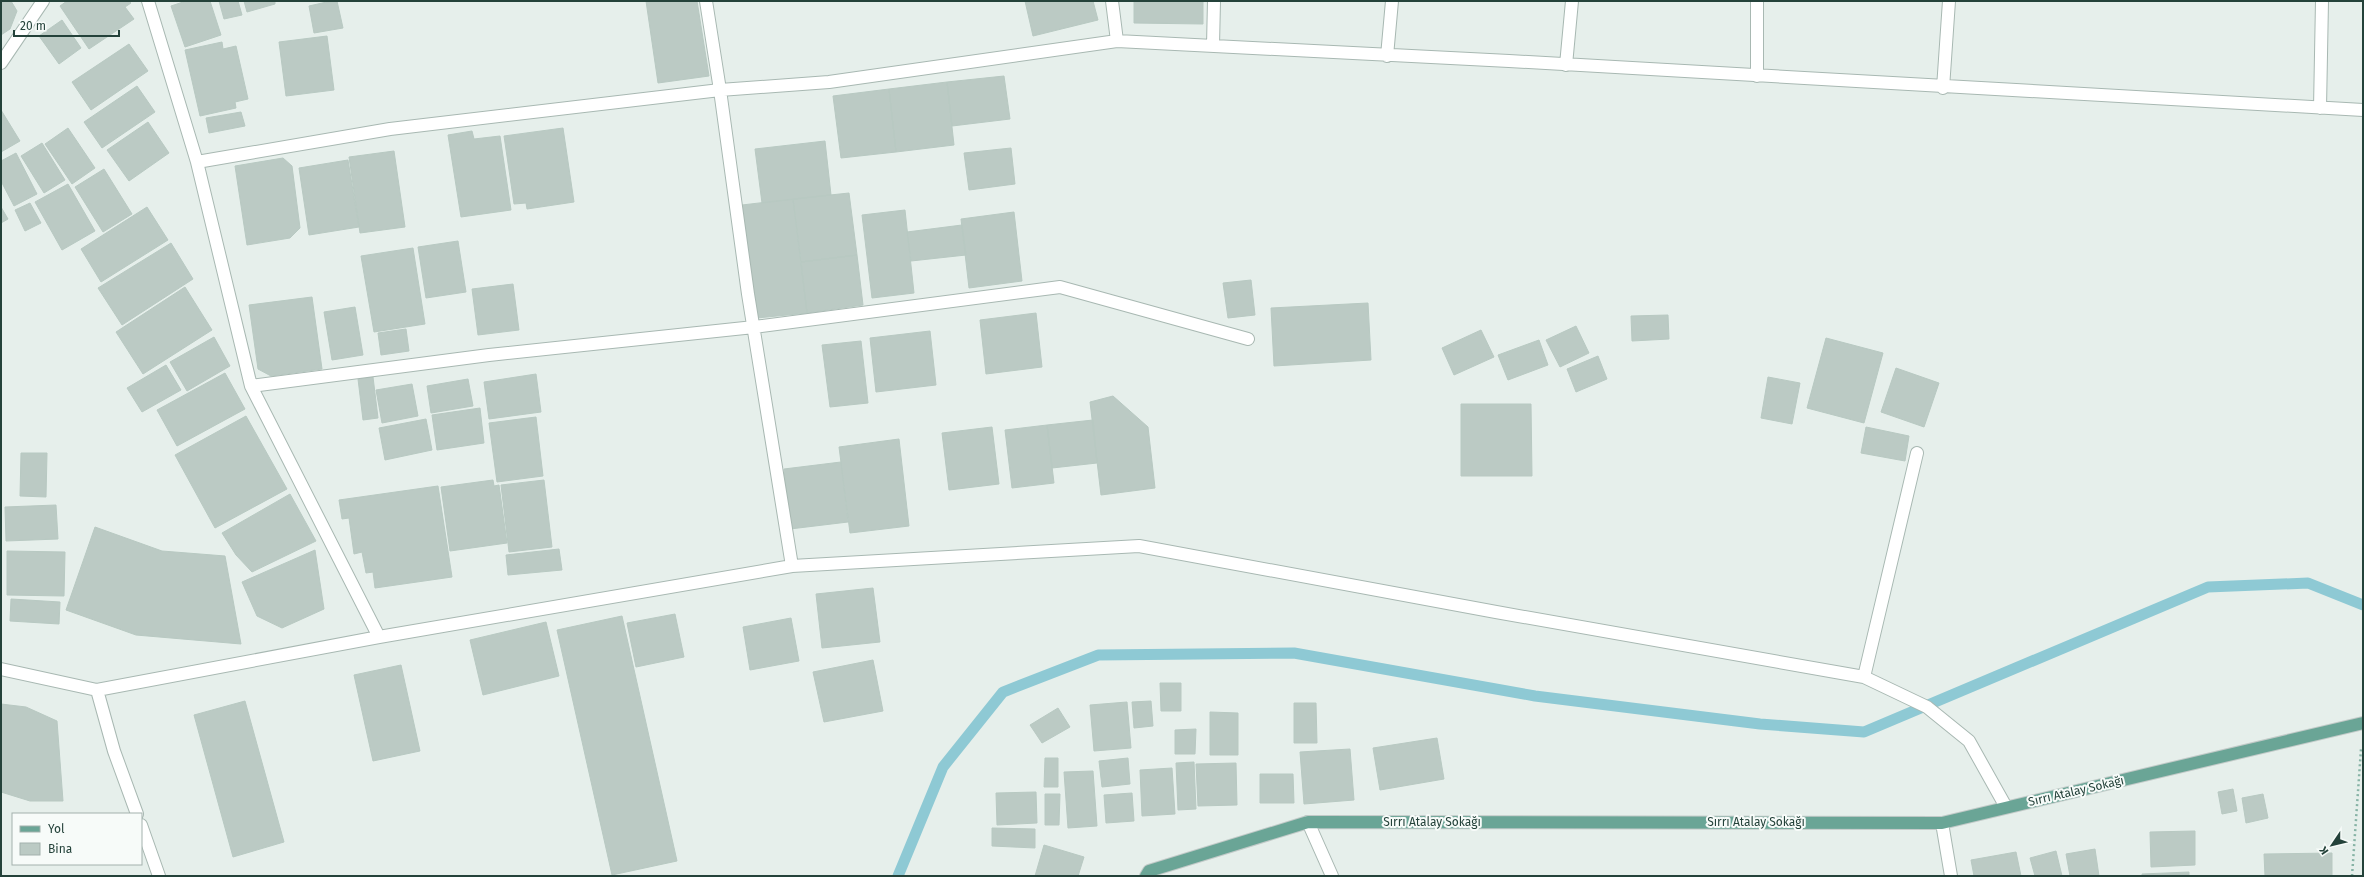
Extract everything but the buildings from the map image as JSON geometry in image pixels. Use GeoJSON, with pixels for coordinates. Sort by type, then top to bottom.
{"type":"FeatureCollection","features":[{"type":"Feature","properties":{"kind":"main road","name":"Sırrı Atalay Sokağı"},"geometry":{"type":"LineString","coordinates":[[1146,876],[1150,871],[1308,822],[1942,823],[2363,723]]}},
{"type":"Feature","properties":{"kind":"street"},"geometry":{"type":"LineString","coordinates":[[1,63],[43,1]]}},
{"type":"Feature","properties":{"kind":"street"},"geometry":{"type":"LineString","coordinates":[[148,1],[197,162],[251,386],[379,637]]}},
{"type":"Feature","properties":{"kind":"street"},"geometry":{"type":"LineString","coordinates":[[706,1],[754,327],[792,566]]}},
{"type":"Feature","properties":{"kind":"street"},"geometry":{"type":"LineString","coordinates":[[1112,1],[1117,41]]}},
{"type":"Feature","properties":{"kind":"street"},"geometry":{"type":"LineString","coordinates":[[1213,45],[1214,1]]}},
{"type":"Feature","properties":{"kind":"street"},"geometry":{"type":"LineString","coordinates":[[1387,56],[1392,1]]}},
{"type":"Feature","properties":{"kind":"street"},"geometry":{"type":"LineString","coordinates":[[1566,65],[1572,1]]}},
{"type":"Feature","properties":{"kind":"street"},"geometry":{"type":"LineString","coordinates":[[1757,1],[1757,76]]}},
{"type":"Feature","properties":{"kind":"street"},"geometry":{"type":"LineString","coordinates":[[1943,88],[1949,1]]}},
{"type":"Feature","properties":{"kind":"street"},"geometry":{"type":"LineString","coordinates":[[2320,108],[2322,1]]}},
{"type":"Feature","properties":{"kind":"street"},"geometry":{"type":"LineString","coordinates":[[197,162],[390,129],[720,90],[829,82],[1117,41],[1213,45],[1943,88],[2363,110]]}},
{"type":"Feature","properties":{"kind":"street"},"geometry":{"type":"LineString","coordinates":[[251,386],[481,356],[754,327],[1060,287],[1248,339]]}},
{"type":"Feature","properties":{"kind":"street"},"geometry":{"type":"LineString","coordinates":[[1864,677],[1917,453]]}},
{"type":"Feature","properties":{"kind":"street"},"geometry":{"type":"LineString","coordinates":[[1,669],[97,690],[379,637],[792,566],[1139,546],[1496,612],[1864,677],[1927,707],[1969,741],[2006,807]]}},
{"type":"Feature","properties":{"kind":"street"},"geometry":{"type":"LineString","coordinates":[[97,690],[114,751],[137,813]]}},
{"type":"Feature","properties":{"kind":"street"},"geometry":{"type":"LineString","coordinates":[[1308,822],[1332,876]]}},
{"type":"Feature","properties":{"kind":"street"},"geometry":{"type":"LineString","coordinates":[[1942,823],[1951,876]]}},
{"type":"Feature","properties":{"kind":"street"},"geometry":{"type":"LineString","coordinates":[[142,828],[159,876]]}},
{"type":"Feature","properties":{"kind":"path"},"geometry":{"type":"LineString","coordinates":[[2352,876],[2362,740]]}},
{"type":"Feature","properties":{"kind":"waterway"},"geometry":{"type":"LineString","coordinates":[[898,876],[943,767],[1003,692],[1098,655],[1294,653],[1535,696],[1760,724],[1864,732],[2208,587],[2308,583],[2363,605]]}}]}
